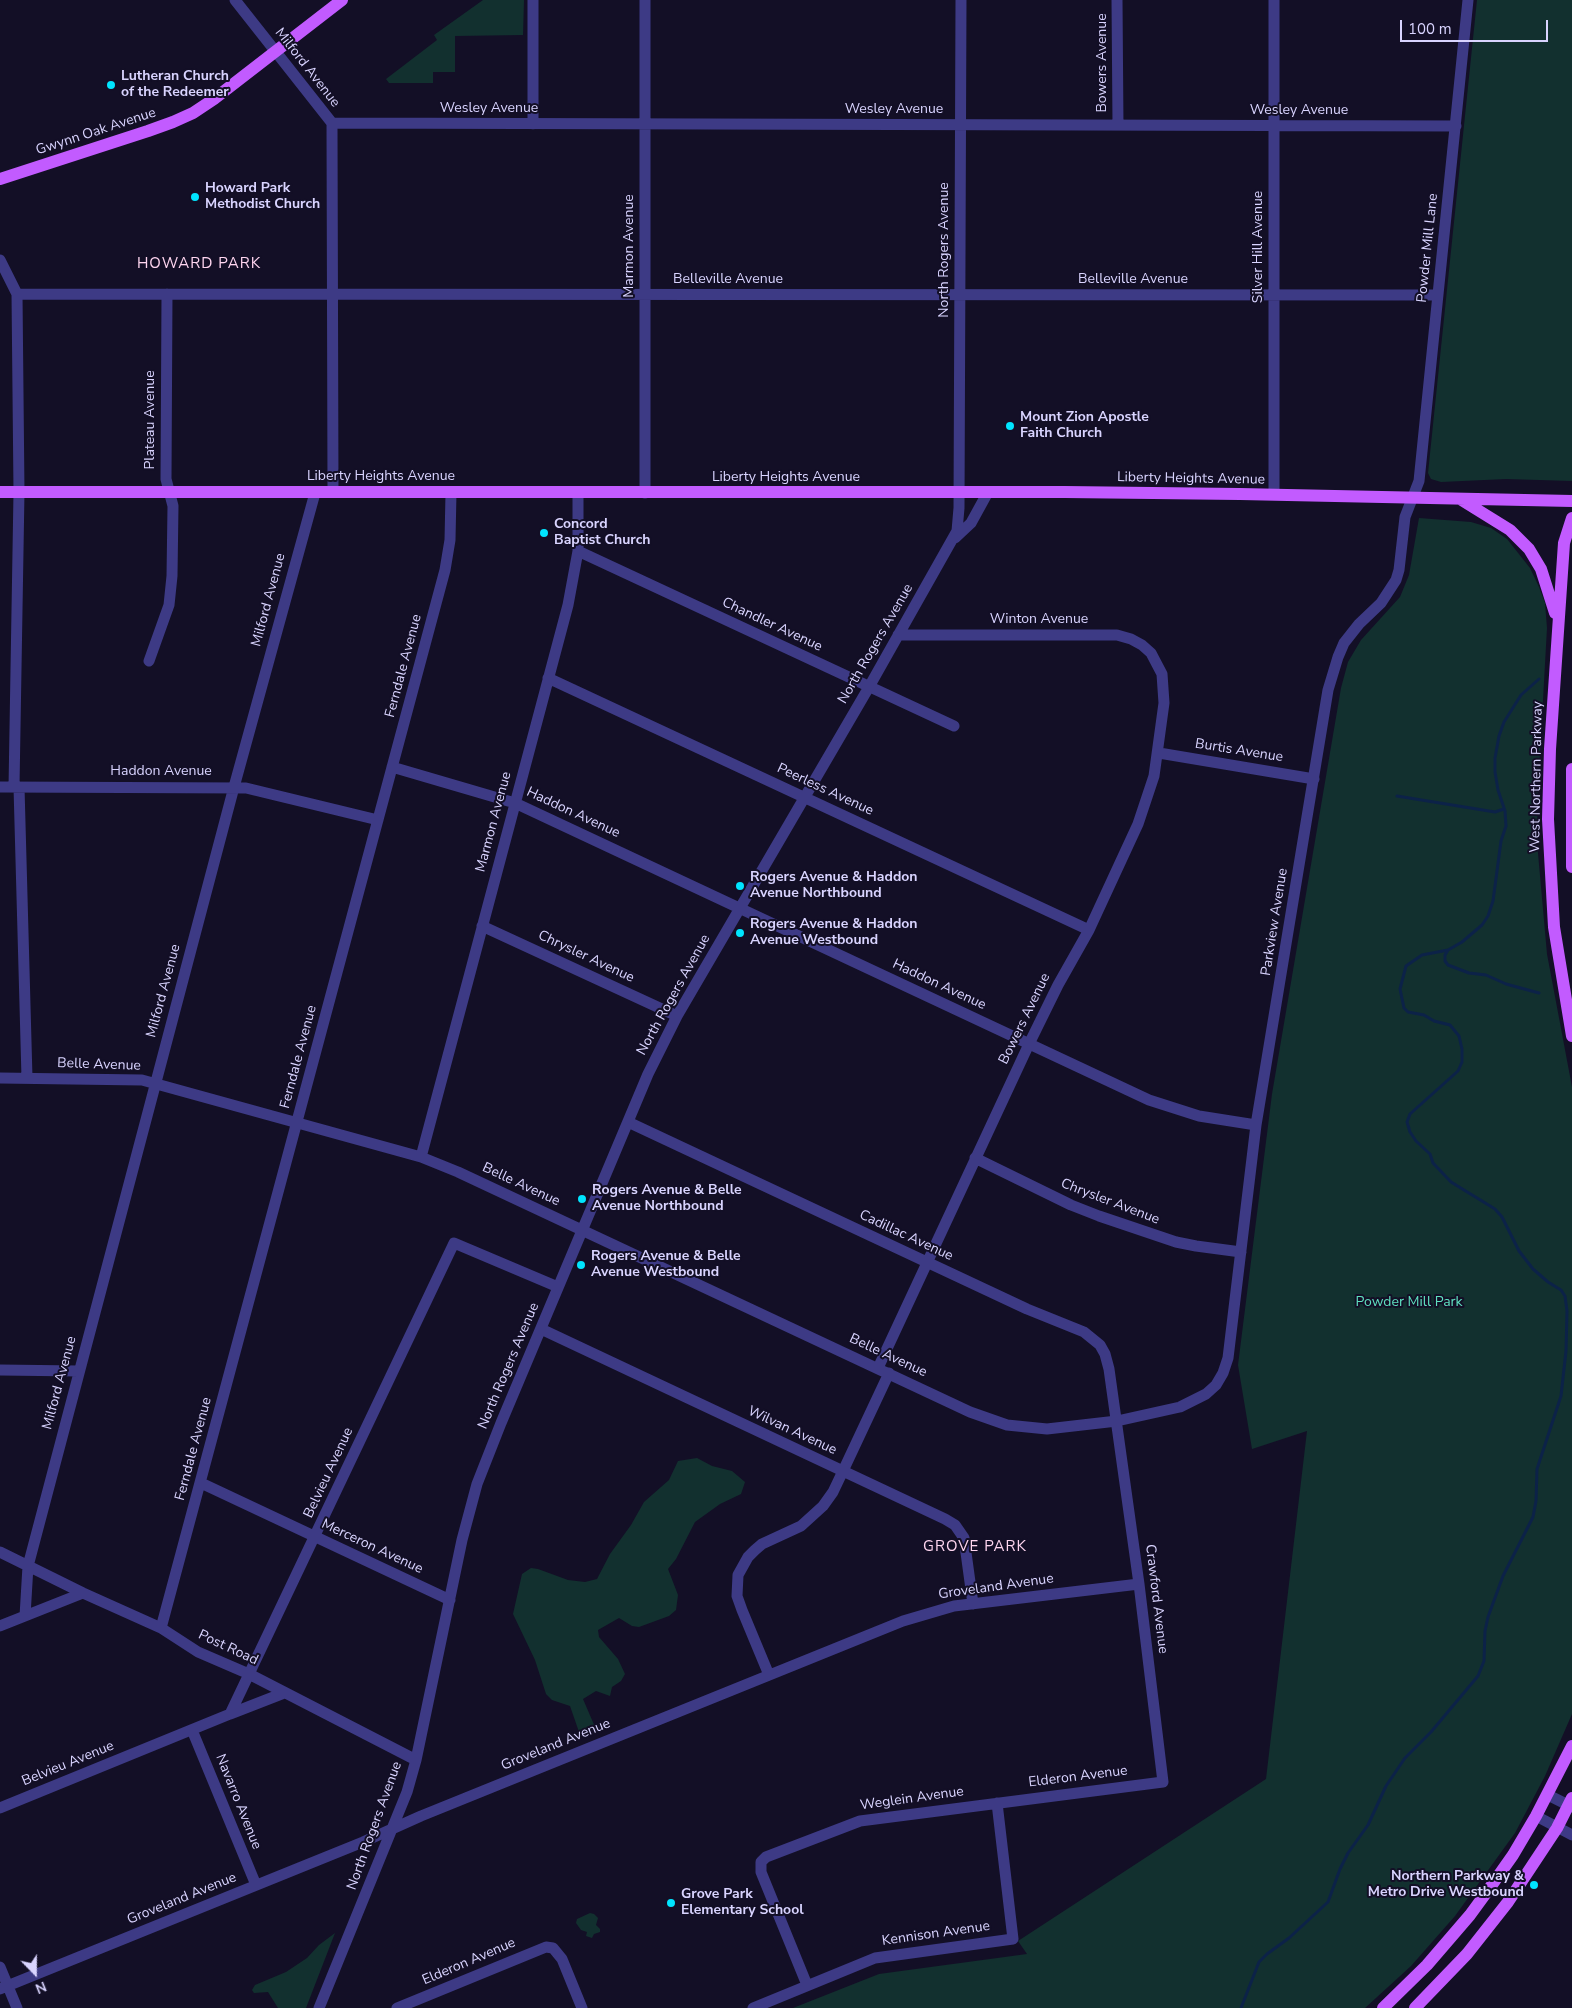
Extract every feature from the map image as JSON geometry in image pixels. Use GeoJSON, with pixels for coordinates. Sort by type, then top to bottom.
{"type":"FeatureCollection","features":[{"type":"Feature","properties":{"kind":"main road","name":"Gwynn Oak Avenue"},"geometry":{"type":"LineString","coordinates":[[0,179],[173,122],[214,100],[342,0]]}},
{"type":"Feature","properties":{"kind":"main road","name":"Liberty Heights Avenue"},"geometry":{"type":"LineString","coordinates":[[0,492],[988,492],[1274,494],[1572,501]]}},
{"type":"Feature","properties":{"kind":"main road"},"geometry":{"type":"LineString","coordinates":[[1458,498],[1510,530],[1529,549],[1539,564],[1546,580],[1558,626]]}},
{"type":"Feature","properties":{"kind":"main road","name":"West Northern Parkway"},"geometry":{"type":"LineString","coordinates":[[1572,518],[1564,543],[1549,784],[1549,849],[1554,927],[1572,1036]]}},
{"type":"Feature","properties":{"kind":"main road"},"geometry":{"type":"LineString","coordinates":[[1572,769],[1572,867]]}},
{"type":"Feature","properties":{"kind":"main road"},"geometry":{"type":"LineString","coordinates":[[1383,2008],[1427,1965],[1470,1915],[1513,1855],[1548,1795],[1572,1746]]}},
{"type":"Feature","properties":{"kind":"main road"},"geometry":{"type":"LineString","coordinates":[[1415,2008],[1461,1960],[1488,1928],[1532,1868],[1571,1803]]}},
{"type":"Feature","properties":{"kind":"street","name":"Milford Avenue"},"geometry":{"type":"LineString","coordinates":[[235,0],[332,123],[333,492]]}},
{"type":"Feature","properties":{"kind":"street"},"geometry":{"type":"LineString","coordinates":[[533,0],[533,124]]}},
{"type":"Feature","properties":{"kind":"street","name":"Marmon Avenue"},"geometry":{"type":"LineString","coordinates":[[645,492],[646,0]]}},
{"type":"Feature","properties":{"kind":"street","name":"North Rogers Avenue"},"geometry":{"type":"LineString","coordinates":[[319,2008],[407,1792],[416,1760],[462,1540],[477,1484],[649,1073],[676,1016],[869,687],[954,539],[959,525],[961,0]]}},
{"type":"Feature","properties":{"kind":"street","name":"Bowers Avenue"},"geometry":{"type":"LineString","coordinates":[[1117,0],[1118,125]]}},
{"type":"Feature","properties":{"kind":"street","name":"Silver Hill Avenue"},"geometry":{"type":"LineString","coordinates":[[1274,0],[1274,494]]}},
{"type":"Feature","properties":{"kind":"street","name":"Powder Mill Lane"},"geometry":{"type":"LineString","coordinates":[[1412,497],[1419,481],[1468,0]]}},
{"type":"Feature","properties":{"kind":"street","name":"Wesley Avenue"},"geometry":{"type":"LineString","coordinates":[[332,123],[1456,126]]}},
{"type":"Feature","properties":{"kind":"street"},"geometry":{"type":"LineString","coordinates":[[0,260],[17,294],[19,492],[17,787],[27,1078]]}},
{"type":"Feature","properties":{"kind":"street","name":"Belleville Avenue"},"geometry":{"type":"LineString","coordinates":[[17,294],[1438,296]]}},
{"type":"Feature","properties":{"kind":"street","name":"Plateau Avenue"},"geometry":{"type":"LineString","coordinates":[[149,661],[164,619],[170,591],[173,506],[171,492],[166,479],[167,294]]}},
{"type":"Feature","properties":{"kind":"street","name":"Milford Avenue"},"geometry":{"type":"LineString","coordinates":[[25,1616],[28,1566],[234,787],[315,492]]}},
{"type":"Feature","properties":{"kind":"street","name":"Ferndale Avenue"},"geometry":{"type":"LineString","coordinates":[[161,1628],[445,570],[450,540],[451,492]]}},
{"type":"Feature","properties":{"kind":"street","name":"Marmon Avenue"},"geometry":{"type":"LineString","coordinates":[[420,1157],[568,605],[578,550],[578,492]]}},
{"type":"Feature","properties":{"kind":"street"},"geometry":{"type":"LineString","coordinates":[[954,539],[971,523],[988,492]]}},
{"type":"Feature","properties":{"kind":"street","name":"Parkview Avenue"},"geometry":{"type":"LineString","coordinates":[[1224,1373],[1228,1358],[1256,1125],[1333,672],[1344,643],[1358,624],[1381,602],[1396,580],[1400,563],[1405,517],[1412,497]]}},
{"type":"Feature","properties":{"kind":"street","name":"Chandler Avenue"},"geometry":{"type":"LineString","coordinates":[[578,550],[954,726]]}},
{"type":"Feature","properties":{"kind":"street","name":"Winton Avenue"},"geometry":{"type":"LineString","coordinates":[[898,636],[1117,636],[1131,639],[1142,645],[1151,653],[1162,674]]}},
{"type":"Feature","properties":{"kind":"street","name":"Bowers Avenue"},"geometry":{"type":"LineString","coordinates":[[878,1368],[1029,1044],[1058,985],[1089,930],[1138,824],[1154,776],[1159,753],[1164,703],[1162,674]]}},
{"type":"Feature","properties":{"kind":"street","name":"Peerless Avenue"},"geometry":{"type":"LineString","coordinates":[[548,678],[1089,930]]}},
{"type":"Feature","properties":{"kind":"street","name":"Burtis Avenue"},"geometry":{"type":"LineString","coordinates":[[1159,753],[1314,779]]}},
{"type":"Feature","properties":{"kind":"street","name":"Haddon Avenue"},"geometry":{"type":"LineString","coordinates":[[392,767],[515,803],[1029,1044],[1168,1107],[1199,1116],[1256,1125]]}},
{"type":"Feature","properties":{"kind":"street","name":"Haddon Avenue"},"geometry":{"type":"LineString","coordinates":[[0,787],[246,788],[378,820]]}},
{"type":"Feature","properties":{"kind":"street","name":"Chrysler Avenue"},"geometry":{"type":"LineString","coordinates":[[482,926],[676,1016]]}},
{"type":"Feature","properties":{"kind":"street","name":"Belle Avenue"},"geometry":{"type":"LineString","coordinates":[[0,1078],[132,1079],[420,1157],[458,1172],[970,1412],[1007,1425],[1047,1429],[1117,1421],[1180,1407],[1194,1402],[1211,1390],[1224,1373]]}},
{"type":"Feature","properties":{"kind":"street","name":"Cadillac Avenue"},"geometry":{"type":"LineString","coordinates":[[628,1122],[1045,1317],[1084,1332],[1093,1339],[1105,1354],[1117,1421]]}},
{"type":"Feature","properties":{"kind":"street","name":"Chrysler Avenue"},"geometry":{"type":"LineString","coordinates":[[975,1158],[1056,1198],[1099,1216],[1176,1242],[1241,1252]]}},
{"type":"Feature","properties":{"kind":"street","name":"Belvieu Avenue"},"geometry":{"type":"LineString","coordinates":[[230,1714],[316,1537],[454,1243],[558,1287]]}},
{"type":"Feature","properties":{"kind":"street","name":"Wilvan Avenue"},"geometry":{"type":"LineString","coordinates":[[541,1329],[955,1525],[967,1546],[973,1604]]}},
{"type":"Feature","properties":{"kind":"street"},"geometry":{"type":"LineString","coordinates":[[0,1370],[79,1371]]}},
{"type":"Feature","properties":{"kind":"street"},"geometry":{"type":"LineString","coordinates":[[769,1675],[737,1596],[738,1575],[748,1556],[754,1550],[762,1544],[790,1532],[812,1517],[833,1492],[889,1373]]}},
{"type":"Feature","properties":{"kind":"street","name":"Crawford Avenue"},"geometry":{"type":"LineString","coordinates":[[1117,1421],[1163,1782]]}},
{"type":"Feature","properties":{"kind":"street","name":"Merceron Avenue"},"geometry":{"type":"LineString","coordinates":[[201,1483],[450,1600]]}},
{"type":"Feature","properties":{"kind":"street","name":"Post Road"},"geometry":{"type":"LineString","coordinates":[[0,1552],[83,1593],[161,1628],[198,1652],[249,1674],[416,1760]]}},
{"type":"Feature","properties":{"kind":"street","name":"Groveland Avenue"},"geometry":{"type":"LineString","coordinates":[[4,1988],[769,1675],[921,1615],[946,1608],[973,1604],[1139,1584]]}},
{"type":"Feature","properties":{"kind":"street"},"geometry":{"type":"LineString","coordinates":[[0,1626],[83,1593]]}},
{"type":"Feature","properties":{"kind":"street","name":"Belvieu Avenue"},"geometry":{"type":"LineString","coordinates":[[0,1808],[284,1693]]}},
{"type":"Feature","properties":{"kind":"street","name":"Navarro Avenue"},"geometry":{"type":"LineString","coordinates":[[192,1730],[256,1885]]}},
{"type":"Feature","properties":{"kind":"street","name":"Elderon Avenue"},"geometry":{"type":"LineString","coordinates":[[997,1803],[1163,1782]]}},
{"type":"Feature","properties":{"kind":"street"},"geometry":{"type":"LineString","coordinates":[[1548,1795],[1571,1803]]}},
{"type":"Feature","properties":{"kind":"street","name":"Kennison Avenue"},"geometry":{"type":"LineString","coordinates":[[753,2008],[862,1962],[888,1955],[1013,1939],[997,1803]]}},
{"type":"Feature","properties":{"kind":"street","name":"Weglein Avenue"},"geometry":{"type":"LineString","coordinates":[[807,1985],[761,1872],[762,1862],[766,1857],[860,1821],[997,1803]]}},
{"type":"Feature","properties":{"kind":"street"},"geometry":{"type":"LineString","coordinates":[[1536,1816],[1572,1836]]}},
{"type":"Feature","properties":{"kind":"street","name":"Elderon Avenue"},"geometry":{"type":"LineString","coordinates":[[397,2008],[546,1947],[552,1948],[562,1959],[582,2008]]}},
{"type":"Feature","properties":{"kind":"street"},"geometry":{"type":"LineString","coordinates":[[0,1967],[4,1988],[17,2008]]}},
{"type":"Feature","properties":{"kind":"green space"},"geometry":{"type":"Polygon","coordinates":[[[483,0],[524,0],[523,35],[455,36],[455,72],[433,72],[433,83],[389,83],[386,79],[437,40],[434,35],[483,0]]]}},
{"type":"Feature","properties":{"kind":"green space"},"geometry":{"type":"Polygon","coordinates":[[[1477,0],[1572,0],[1572,481],[1506,479],[1441,482],[1431,479],[1428,473],[1477,0]]]}},
{"type":"Feature","properties":{"kind":"green space","name":"Powder Mill Park"},"geometry":{"type":"Polygon","coordinates":[[[1419,518],[1471,522],[1491,528],[1507,539],[1530,568],[1545,603],[1547,628],[1537,842],[1547,954],[1572,1087],[1572,1714],[1545,1776],[1515,1833],[1455,1916],[1411,1966],[1365,2008],[793,2008],[879,1974],[1027,1954],[1018,1941],[1266,1779],[1307,1431],[1252,1449],[1238,1365],[1272,1094],[1341,688],[1348,662],[1361,640],[1400,597],[1409,575],[1419,518]]]}},
{"type":"Feature","properties":{"kind":"green space"},"geometry":{"type":"Polygon","coordinates":[[[697,1458],[712,1466],[732,1471],[745,1482],[741,1494],[720,1504],[695,1522],[676,1559],[668,1569],[678,1595],[676,1610],[669,1616],[639,1627],[632,1626],[619,1618],[598,1630],[599,1637],[618,1659],[625,1674],[621,1681],[612,1687],[610,1696],[596,1691],[583,1699],[595,1727],[592,1735],[584,1738],[579,1732],[570,1706],[552,1700],[546,1694],[535,1660],[513,1614],[522,1574],[531,1568],[568,1580],[585,1582],[597,1579],[610,1554],[631,1525],[644,1502],[669,1480],[678,1461],[697,1458]]]}},
{"type":"Feature","properties":{"kind":"green space"},"geometry":{"type":"Polygon","coordinates":[[[590,1913],[598,1918],[596,1925],[600,1929],[600,1932],[594,1934],[592,1938],[586,1936],[587,1932],[581,1930],[576,1923],[577,1919],[590,1913]]]}},
{"type":"Feature","properties":{"kind":"green space"},"geometry":{"type":"Polygon","coordinates":[[[335,1933],[306,2008],[278,2008],[268,1992],[254,1993],[252,1990],[255,1985],[286,1972],[307,1958],[319,1945],[335,1933]]]}},
{"type":"Feature","properties":{"kind":"waterway"},"geometry":{"type":"LineString","coordinates":[[1241,2008],[1259,1962],[1289,1938],[1328,1902],[1340,1869],[1348,1853],[1368,1825],[1386,1786],[1405,1758],[1431,1732],[1478,1676],[1484,1661],[1485,1631],[1488,1617],[1503,1576],[1533,1517],[1536,1501],[1537,1469],[1561,1396],[1566,1351],[1567,1311],[1565,1296],[1561,1290],[1533,1269],[1519,1251],[1502,1217],[1495,1209],[1451,1182],[1433,1163],[1430,1154],[1416,1141],[1410,1132],[1407,1122],[1410,1114],[1458,1071],[1462,1062],[1462,1049],[1459,1036],[1450,1025],[1434,1021],[1424,1015],[1408,1012],[1404,1008],[1400,989],[1406,966],[1422,955],[1448,950],[1462,942],[1482,925],[1488,916],[1493,901],[1501,841],[1506,826],[1505,811],[1498,790],[1495,772],[1495,758],[1499,736],[1504,722],[1521,695],[1539,679]]}},
{"type":"Feature","properties":{"kind":"waterway"},"geometry":{"type":"LineString","coordinates":[[1397,796],[1495,812],[1504,809]]}},
{"type":"Feature","properties":{"kind":"waterway"},"geometry":{"type":"LineString","coordinates":[[1448,950],[1445,955],[1445,961],[1448,965],[1469,973],[1486,975],[1506,984],[1539,993]]}},
{"type":"Feature","properties":{"kind":"place","name":"Lutheran Church of the Redeemer"},"geometry":{"type":"Point","coordinates":[111,85]}},
{"type":"Feature","properties":{"kind":"place","name":"Howard Park Methodist Church"},"geometry":{"type":"Point","coordinates":[195,197]}},
{"type":"Feature","properties":{"kind":"place","name":"Mount Zion Apostle Faith Church"},"geometry":{"type":"Point","coordinates":[1010,426]}},
{"type":"Feature","properties":{"kind":"place","name":"Concord Baptist Church"},"geometry":{"type":"Point","coordinates":[544,533]}},
{"type":"Feature","properties":{"kind":"place","name":"Rogers Avenue & Haddon Avenue Northbound"},"geometry":{"type":"Point","coordinates":[740,886]}},
{"type":"Feature","properties":{"kind":"place","name":"Rogers Avenue & Haddon Avenue Westbound"},"geometry":{"type":"Point","coordinates":[740,933]}},
{"type":"Feature","properties":{"kind":"place","name":"Rogers Avenue & Belle Avenue Northbound"},"geometry":{"type":"Point","coordinates":[582,1199]}},
{"type":"Feature","properties":{"kind":"place","name":"Rogers Avenue & Belle Avenue Westbound"},"geometry":{"type":"Point","coordinates":[581,1265]}},
{"type":"Feature","properties":{"kind":"place","name":"Northern Parkway & Metro Drive Westbound"},"geometry":{"type":"Point","coordinates":[1534,1885]}},
{"type":"Feature","properties":{"kind":"place","name":"Grove Park Elementary School"},"geometry":{"type":"Point","coordinates":[671,1903]}},
{"type":"Feature","properties":{"kind":"district","name":"HOWARD PARK"},"geometry":{"type":"Point","coordinates":[199,264]}},
{"type":"Feature","properties":{"kind":"district","name":"GROVE PARK"},"geometry":{"type":"Point","coordinates":[975,1547]}}]}
